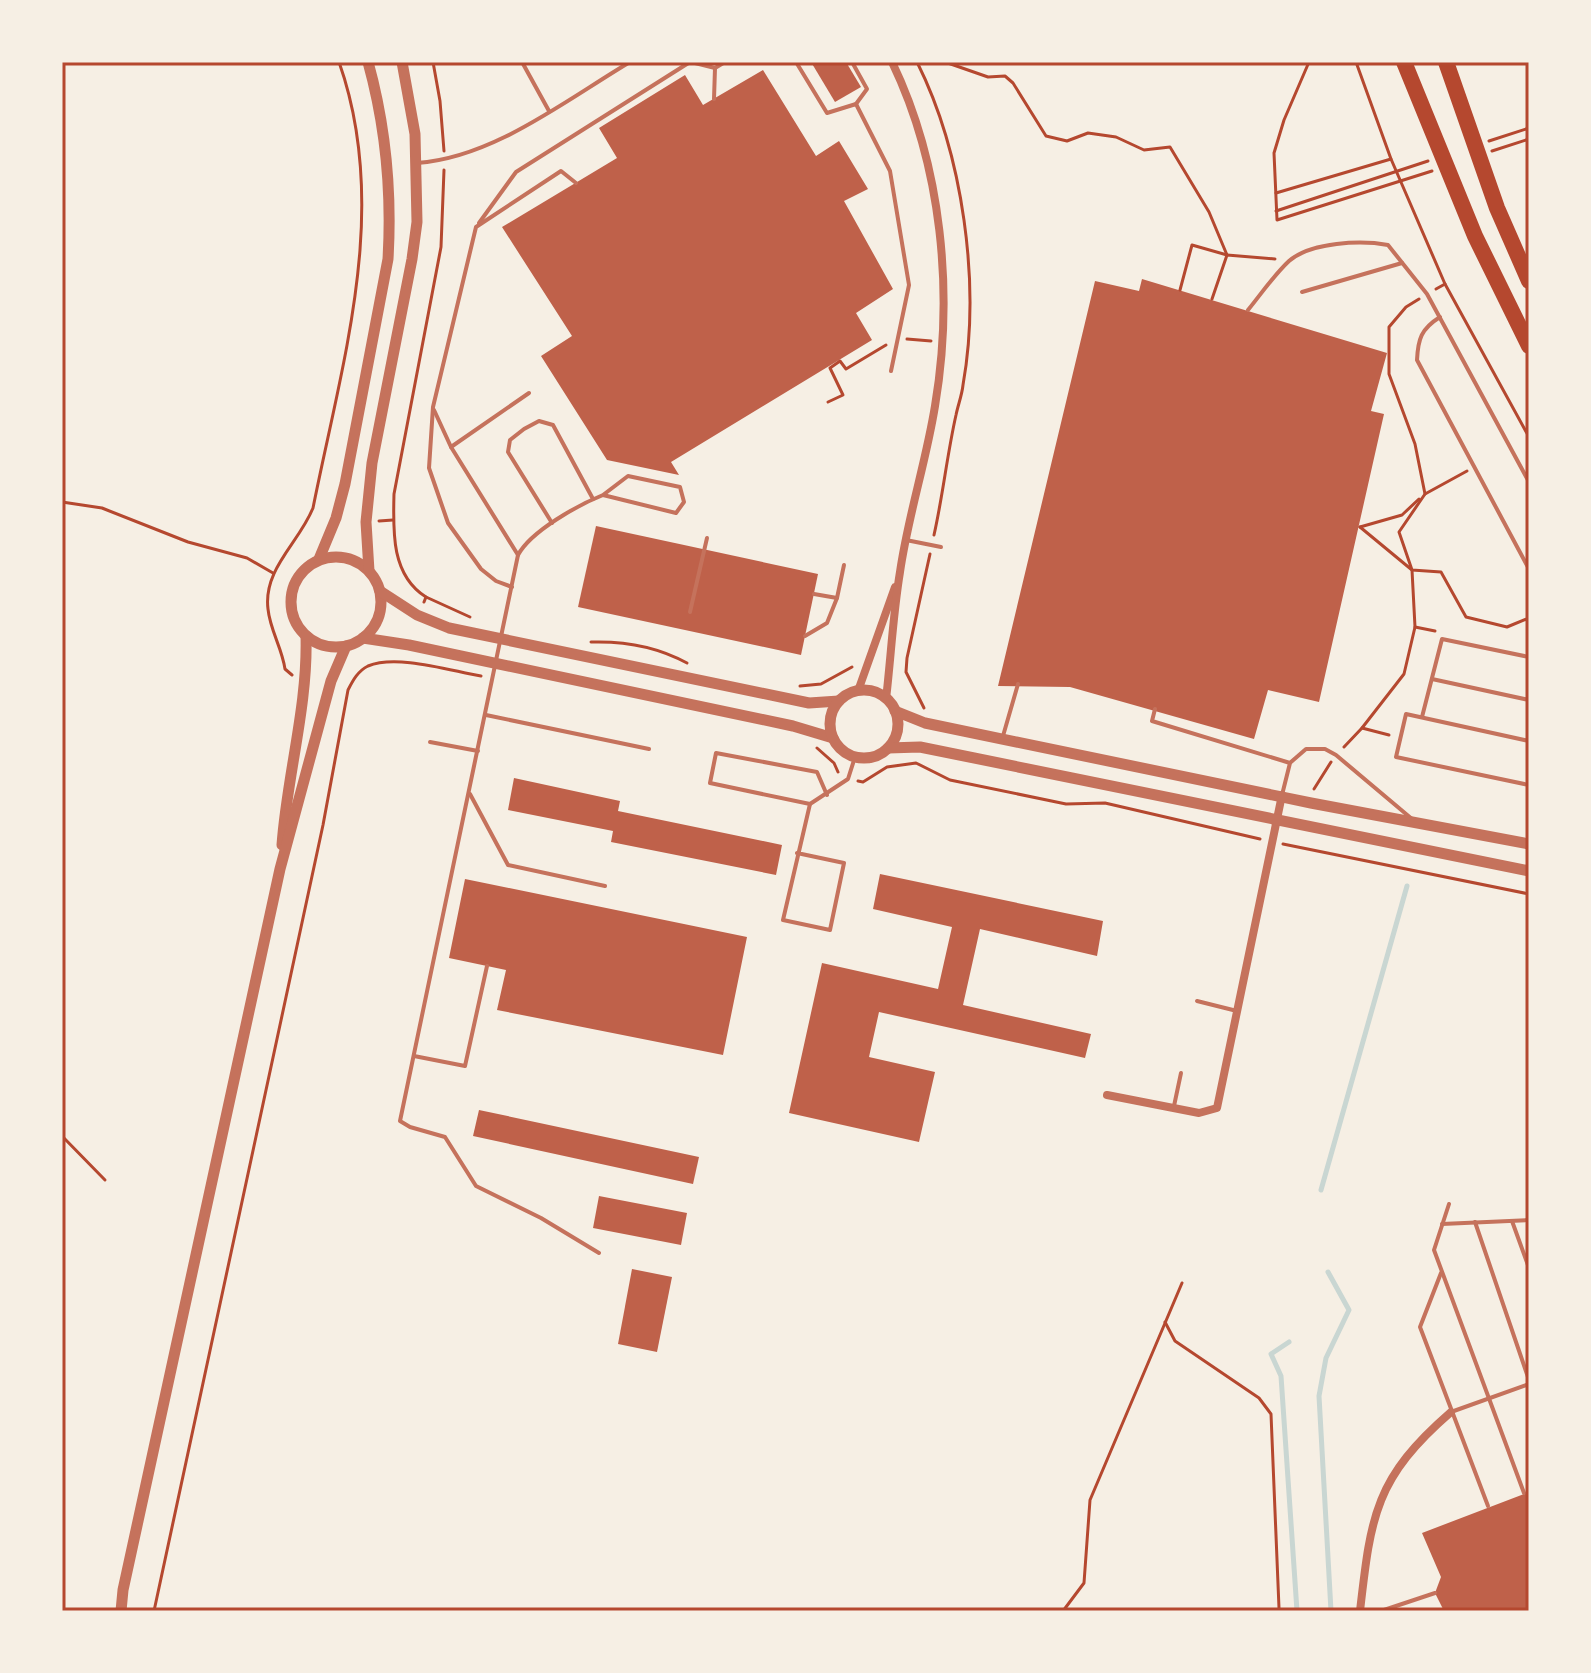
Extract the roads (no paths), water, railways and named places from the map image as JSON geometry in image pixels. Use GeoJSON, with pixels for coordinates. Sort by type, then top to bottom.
{"type":"FeatureCollection","features":[{"type":"Feature","properties":{"kind":"highway"},"geometry":{"type":"LineString","coordinates":[[1404,62],[1475,236],[1529,346]]}},
{"type":"Feature","properties":{"kind":"highway"},"geometry":{"type":"LineString","coordinates":[[1446,62],[1497,208],[1529,281]]}},
{"type":"Feature","properties":{"kind":"street"},"geometry":{"type":"LineString","coordinates":[[319,559],[336,518],[345,484],[388,259],[390,223],[386,146],[382,114],[368,62]]}},
{"type":"Feature","properties":{"kind":"street"},"geometry":{"type":"LineString","coordinates":[[369,571],[366,522],[372,463],[417,222],[417,163],[402,62]]}},
{"type":"Feature","properties":{"kind":"street"},"geometry":{"type":"LineString","coordinates":[[886,699],[900,571],[935,406],[941,352],[942,282],[932,188],[912,114],[892,62]]}},
{"type":"Feature","properties":{"kind":"street"},"geometry":{"type":"LineString","coordinates":[[380,591],[379,617],[363,638],[346,646],[318,644],[306,636],[296,624],[291,609],[291,594],[296,579],[305,567],[319,559],[346,557],[359,562],[369,571],[380,591],[417,615],[449,628],[809,703],[839,701],[858,691],[868,690],[886,699],[895,711],[898,727],[888,748],[866,758],[855,757],[842,750],[833,738],[830,726],[832,713],[839,701]]}},
{"type":"Feature","properties":{"kind":"street"},"geometry":{"type":"LineString","coordinates":[[858,691],[900,571]]}},
{"type":"Feature","properties":{"kind":"street"},"geometry":{"type":"LineString","coordinates":[[280,869],[285,806],[307,676],[306,636]]}},
{"type":"Feature","properties":{"kind":"street"},"geometry":{"type":"LineString","coordinates":[[363,638],[409,645],[804,729],[833,738]]}},
{"type":"Feature","properties":{"kind":"street"},"geometry":{"type":"LineString","coordinates":[[121,1611],[123,1590],[280,869],[331,681],[346,646]]}},
{"type":"Feature","properties":{"kind":"street"},"geometry":{"type":"LineString","coordinates":[[895,711],[925,723],[1311,803],[1529,844]]}},
{"type":"Feature","properties":{"kind":"street"},"geometry":{"type":"LineString","coordinates":[[888,748],[920,747],[1529,871]]}},
{"type":"Feature","properties":{"kind":"street"},"geometry":{"type":"LineString","coordinates":[[1107,1095],[1199,1113],[1217,1108],[1282,795]]}},
{"type":"Feature","properties":{"kind":"street"},"geometry":{"type":"LineString","coordinates":[[1360,1611],[1368,1544],[1379,1500],[1398,1465],[1451,1412]]}},
{"type":"Feature","properties":{"kind":"lane"},"geometry":{"type":"LineString","coordinates":[[522,62],[549,111]]}},
{"type":"Feature","properties":{"kind":"lane"},"geometry":{"type":"LineString","coordinates":[[417,163],[444,161],[500,140],[630,62]]}},
{"type":"Feature","properties":{"kind":"lane"},"geometry":{"type":"LineString","coordinates":[[512,587],[496,581],[481,569],[448,523],[429,468],[433,407],[476,227],[516,172],[691,62],[715,68],[725,62]]}},
{"type":"Feature","properties":{"kind":"lane"},"geometry":{"type":"LineString","coordinates":[[796,62],[827,113],[856,104],[867,89],[852,62]]}},
{"type":"Feature","properties":{"kind":"lane"},"geometry":{"type":"LineString","coordinates":[[714,99],[715,68]]}},
{"type":"Feature","properties":{"kind":"lane"},"geometry":{"type":"LineString","coordinates":[[856,104],[890,171],[909,285],[891,371]]}},
{"type":"Feature","properties":{"kind":"lane"},"geometry":{"type":"LineString","coordinates":[[476,227],[561,171],[576,183]]}},
{"type":"Feature","properties":{"kind":"lane"},"geometry":{"type":"LineString","coordinates":[[1248,310],[1290,260],[1312,249],[1368,242],[1388,245],[1427,294],[1529,482]]}},
{"type":"Feature","properties":{"kind":"lane"},"geometry":{"type":"LineString","coordinates":[[1302,292],[1402,263]]}},
{"type":"Feature","properties":{"kind":"lane"},"geometry":{"type":"LineString","coordinates":[[1440,317],[1427,326],[1418,339],[1417,360],[1529,569]]}},
{"type":"Feature","properties":{"kind":"lane"},"geometry":{"type":"LineString","coordinates":[[451,447],[529,393]]}},
{"type":"Feature","properties":{"kind":"lane"},"geometry":{"type":"LineString","coordinates":[[433,407],[451,447],[518,555]]}},
{"type":"Feature","properties":{"kind":"lane"},"geometry":{"type":"LineString","coordinates":[[552,523],[508,452],[510,440],[524,429],[539,421],[553,425],[593,499]]}},
{"type":"Feature","properties":{"kind":"lane"},"geometry":{"type":"LineString","coordinates":[[599,1253],[541,1218],[476,1186],[445,1137],[400,1121],[518,555],[525,543],[552,523],[603,495],[628,476],[680,487],[684,502],[676,513],[603,495]]}},
{"type":"Feature","properties":{"kind":"lane"},"geometry":{"type":"LineString","coordinates":[[690,612],[707,538]]}},
{"type":"Feature","properties":{"kind":"lane"},"geometry":{"type":"LineString","coordinates":[[906,540],[941,547]]}},
{"type":"Feature","properties":{"kind":"lane"},"geometry":{"type":"LineString","coordinates":[[805,636],[827,623],[837,598],[844,565]]}},
{"type":"Feature","properties":{"kind":"lane"},"geometry":{"type":"LineString","coordinates":[[814,594],[837,598]]}},
{"type":"Feature","properties":{"kind":"lane"},"geometry":{"type":"LineString","coordinates":[[1422,717],[1442,639],[1529,657]]}},
{"type":"Feature","properties":{"kind":"lane"},"geometry":{"type":"LineString","coordinates":[[1432,679],[1529,700]]}},
{"type":"Feature","properties":{"kind":"lane"},"geometry":{"type":"LineString","coordinates":[[1003,738],[1018,684]]}},
{"type":"Feature","properties":{"kind":"lane"},"geometry":{"type":"LineString","coordinates":[[1155,709],[1152,721],[1290,763]]}},
{"type":"Feature","properties":{"kind":"lane"},"geometry":{"type":"LineString","coordinates":[[1529,741],[1406,714],[1396,757],[1529,785]]}},
{"type":"Feature","properties":{"kind":"lane"},"geometry":{"type":"LineString","coordinates":[[486,715],[649,749]]}},
{"type":"Feature","properties":{"kind":"lane"},"geometry":{"type":"LineString","coordinates":[[430,742],[478,751]]}},
{"type":"Feature","properties":{"kind":"lane"},"geometry":{"type":"LineString","coordinates":[[1282,795],[1290,763],[1306,749],[1325,749],[1417,823]]}},
{"type":"Feature","properties":{"kind":"lane"},"geometry":{"type":"LineString","coordinates":[[827,795],[817,772],[716,753],[710,783],[810,804],[827,795],[848,779],[855,757]]}},
{"type":"Feature","properties":{"kind":"lane"},"geometry":{"type":"LineString","coordinates":[[469,792],[508,865],[605,886]]}},
{"type":"Feature","properties":{"kind":"lane"},"geometry":{"type":"LineString","coordinates":[[797,853],[844,863],[830,930],[783,920],[797,853],[810,804]]}},
{"type":"Feature","properties":{"kind":"lane"},"geometry":{"type":"LineString","coordinates":[[414,1056],[465,1066],[487,966]]}},
{"type":"Feature","properties":{"kind":"lane"},"geometry":{"type":"LineString","coordinates":[[1197,1001],[1238,1011]]}},
{"type":"Feature","properties":{"kind":"lane"},"geometry":{"type":"LineString","coordinates":[[1173,1108],[1181,1073]]}},
{"type":"Feature","properties":{"kind":"lane"},"geometry":{"type":"LineString","coordinates":[[1449,1204],[1434,1250],[1524,1493]]}},
{"type":"Feature","properties":{"kind":"lane"},"geometry":{"type":"LineString","coordinates":[[1442,1224],[1529,1220]]}},
{"type":"Feature","properties":{"kind":"lane"},"geometry":{"type":"LineString","coordinates":[[1512,1221],[1529,1268]]}},
{"type":"Feature","properties":{"kind":"lane"},"geometry":{"type":"LineString","coordinates":[[1451,1412],[1529,1382],[1475,1222]]}},
{"type":"Feature","properties":{"kind":"lane"},"geometry":{"type":"LineString","coordinates":[[1442,1271],[1420,1327],[1488,1506]]}},
{"type":"Feature","properties":{"kind":"lane"},"geometry":{"type":"LineString","coordinates":[[1381,1611],[1401,1609],[1435,1593]]}},
{"type":"Feature","properties":{"kind":"waterway"},"geometry":{"type":"LineString","coordinates":[[1321,1190],[1407,886]]}},
{"type":"Feature","properties":{"kind":"waterway"},"geometry":{"type":"LineString","coordinates":[[1328,1272],[1349,1310],[1326,1358],[1319,1396],[1331,1611]]}},
{"type":"Feature","properties":{"kind":"waterway"},"geometry":{"type":"LineString","coordinates":[[1289,1342],[1271,1354],[1281,1376],[1297,1611]]}}]}
